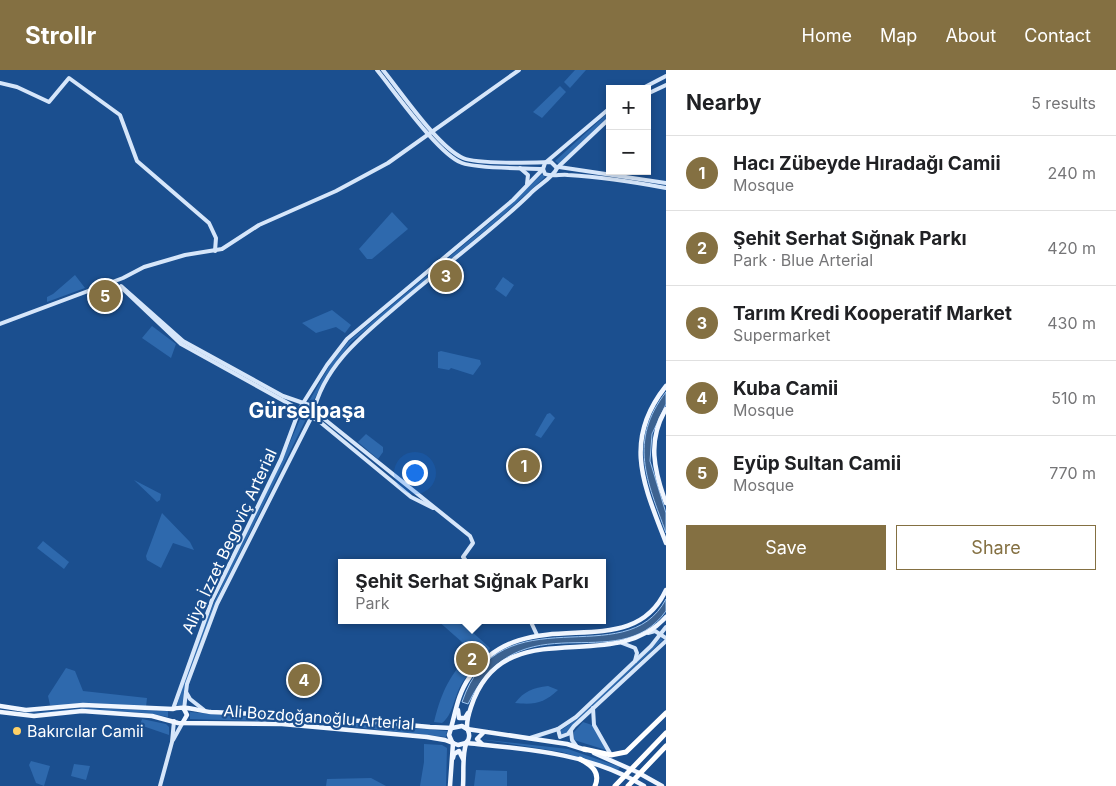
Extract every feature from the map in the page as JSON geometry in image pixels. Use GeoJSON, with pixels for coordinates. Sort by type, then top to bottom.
{"type":"FeatureCollection","features":[{"type":"Feature","properties":{"kind":"highway"},"geometry":{"type":"LineString","coordinates":[[581,748],[611,756],[626,752],[666,713]]}},
{"type":"Feature","properties":{"kind":"highway"},"geometry":{"type":"LineString","coordinates":[[615,786],[666,732]]}},
{"type":"Feature","properties":{"kind":"highway"},"geometry":{"type":"LineString","coordinates":[[628,786],[666,746]]}},
{"type":"Feature","properties":{"kind":"highway"},"geometry":{"type":"LineString","coordinates":[[580,759],[592,766],[596,772],[595,786]]}},
{"type":"Feature","properties":{"kind":"main road"},"geometry":{"type":"LineString","coordinates":[[377,70],[431,132],[450,150],[465,159],[486,162],[547,162],[553,163],[557,168]]}},
{"type":"Feature","properties":{"kind":"main road"},"geometry":{"type":"LineString","coordinates":[[383,70],[447,152],[464,164],[543,169]]}},
{"type":"Feature","properties":{"kind":"main road"},"geometry":{"type":"LineString","coordinates":[[0,324],[161,262],[185,255],[222,249],[276,216],[336,191],[375,171],[519,70]]}},
{"type":"Feature","properties":{"kind":"main road"},"geometry":{"type":"LineString","coordinates":[[649,85],[666,76]]}},
{"type":"Feature","properties":{"kind":"main road"},"geometry":{"type":"LineString","coordinates":[[0,83],[17,87],[49,102],[69,78],[120,115],[137,161],[209,223],[216,238],[215,251]]}},
{"type":"Feature","properties":{"kind":"main road"},"geometry":{"type":"LineString","coordinates":[[651,92],[666,84]]}},
{"type":"Feature","properties":{"kind":"main road"},"geometry":{"type":"LineString","coordinates":[[300,412],[341,345],[493,217],[543,169],[547,162],[606,111]]}},
{"type":"Feature","properties":{"kind":"main road"},"geometry":{"type":"LineString","coordinates":[[310,416],[329,374],[346,351],[552,175],[606,122]]}},
{"type":"Feature","properties":{"kind":"main road"},"geometry":{"type":"LineString","coordinates":[[557,168],[564,166],[589,173],[666,183]]}},
{"type":"Feature","properties":{"kind":"main road"},"geometry":{"type":"LineString","coordinates":[[519,167],[528,175],[526,186]]}},
{"type":"Feature","properties":{"kind":"main road"},"geometry":{"type":"LineString","coordinates":[[543,169],[545,174],[634,182],[666,188]]}},
{"type":"Feature","properties":{"kind":"main road"},"geometry":{"type":"LineString","coordinates":[[116,280],[126,294],[181,344],[283,400],[304,417],[310,416],[329,428],[411,497],[439,511]]}},
{"type":"Feature","properties":{"kind":"main road"},"geometry":{"type":"LineString","coordinates":[[121,286],[183,341],[283,396],[304,404],[310,404],[313,410],[461,527],[473,540],[472,546],[463,554],[466,559]]}},
{"type":"Feature","properties":{"kind":"main road"},"geometry":{"type":"LineString","coordinates":[[666,386],[651,407],[644,423],[640,463],[644,483],[666,543]]}},
{"type":"Feature","properties":{"kind":"main road"},"geometry":{"type":"LineString","coordinates":[[666,409],[654,440],[654,458],[656,473],[666,502]]}},
{"type":"Feature","properties":{"kind":"main road","name":"Aliya İzzet Begoviç Arterial"},"geometry":{"type":"LineString","coordinates":[[173,709],[212,600],[281,459],[300,412]]}},
{"type":"Feature","properties":{"kind":"main road","name":"Aliya İzzet Begoviç Arterial"},"geometry":{"type":"LineString","coordinates":[[184,709],[186,692],[202,640],[220,597],[310,416]]}},
{"type":"Feature","properties":{"kind":"main road"},"geometry":{"type":"LineString","coordinates":[[450,786],[453,743],[449,734],[458,701],[468,679],[491,654],[514,642],[537,635],[610,631],[629,627],[652,612],[666,590]]}},
{"type":"Feature","properties":{"kind":"main road"},"geometry":{"type":"LineString","coordinates":[[648,633],[666,617]]}},
{"type":"Feature","properties":{"kind":"main road"},"geometry":{"type":"LineString","coordinates":[[532,624],[537,635]]}},
{"type":"Feature","properties":{"kind":"main road"},"geometry":{"type":"LineString","coordinates":[[525,738],[558,729],[576,717],[634,663],[666,627]]}},
{"type":"Feature","properties":{"kind":"main road"},"geometry":{"type":"LineString","coordinates":[[458,701],[457,715],[460,718],[465,718],[482,684],[509,659],[523,652],[622,643],[655,631],[666,639],[571,729],[568,734],[562,738],[558,734],[558,729]]}},
{"type":"Feature","properties":{"kind":"main road"},"geometry":{"type":"LineString","coordinates":[[622,643],[635,648],[637,653],[634,663]]}},
{"type":"Feature","properties":{"kind":"main road"},"geometry":{"type":"LineString","coordinates":[[186,692],[190,699],[206,711]]}},
{"type":"Feature","properties":{"kind":"main road"},"geometry":{"type":"LineString","coordinates":[[0,706],[26,710],[83,706],[173,709],[178,707],[184,709],[187,715],[172,742]]}},
{"type":"Feature","properties":{"kind":"main road"},"geometry":{"type":"LineString","coordinates":[[463,786],[466,743],[469,736],[467,730],[471,706]]}},
{"type":"Feature","properties":{"kind":"main road"},"geometry":{"type":"LineString","coordinates":[[593,708],[594,725],[611,756]]}},
{"type":"Feature","properties":{"kind":"main road"},"geometry":{"type":"LineString","coordinates":[[160,786],[172,742],[174,721],[171,714],[173,709]]}},
{"type":"Feature","properties":{"kind":"main road","name":"Ali Bozdoğanoğlu Arterial"},"geometry":{"type":"LineString","coordinates":[[184,709],[293,714],[452,728]]}},
{"type":"Feature","properties":{"kind":"main road"},"geometry":{"type":"LineString","coordinates":[[0,712],[34,716],[82,711],[152,716],[183,722]]}},
{"type":"Feature","properties":{"kind":"main road","name":"Ali Bozdoğanoğlu Arterial"},"geometry":{"type":"LineString","coordinates":[[183,722],[282,724],[400,734],[453,743]]}},
{"type":"Feature","properties":{"kind":"main road"},"geometry":{"type":"LineString","coordinates":[[452,728],[458,726],[467,730],[581,748],[622,765],[662,786]]}},
{"type":"Feature","properties":{"kind":"main road"},"geometry":{"type":"LineString","coordinates":[[571,729],[572,740],[581,748]]}},
{"type":"Feature","properties":{"kind":"main road"},"geometry":{"type":"LineString","coordinates":[[485,745],[477,739],[480,734],[487,733]]}},
{"type":"Feature","properties":{"kind":"main road"},"geometry":{"type":"LineString","coordinates":[[453,743],[458,746],[466,743],[554,753],[580,759],[616,772],[644,786]]}},
{"type":"Feature","properties":{"kind":"main road"},"geometry":{"type":"LineString","coordinates":[[451,767],[454,754],[459,751],[463,756],[464,767]]}},
{"type":"Feature","properties":{"kind":"shaded area"},"geometry":{"type":"Polygon","coordinates":[[[575,70],[586,70],[570,88],[564,82],[575,70]]]}},
{"type":"Feature","properties":{"kind":"shaded area"},"geometry":{"type":"Polygon","coordinates":[[[560,86],[566,92],[542,118],[533,112],[560,86]]]}},
{"type":"Feature","properties":{"kind":"shaded area"},"geometry":{"type":"Polygon","coordinates":[[[606,115],[606,119],[559,164],[555,161],[606,115]]]}},
{"type":"Feature","properties":{"kind":"shaded area"},"geometry":{"type":"Polygon","coordinates":[[[542,174],[545,177],[493,224],[351,342],[326,376],[312,404],[308,403],[331,363],[349,341],[491,222],[542,174]]]}},
{"type":"Feature","properties":{"kind":"shaded area"},"geometry":{"type":"Polygon","coordinates":[[[392,212],[408,229],[372,259],[367,259],[359,249],[392,212]]]}},
{"type":"Feature","properties":{"kind":"shaded area"},"geometry":{"type":"Polygon","coordinates":[[[75,275],[85,288],[47,302],[47,297],[75,275]]]}},
{"type":"Feature","properties":{"kind":"shaded area"},"geometry":{"type":"Polygon","coordinates":[[[503,277],[514,285],[506,297],[495,289],[503,277]]]}},
{"type":"Feature","properties":{"kind":"shaded area"},"geometry":{"type":"Polygon","coordinates":[[[332,310],[351,325],[345,333],[336,327],[316,333],[302,323],[332,310]]]}},
{"type":"Feature","properties":{"kind":"shaded area"},"geometry":{"type":"Polygon","coordinates":[[[152,326],[176,344],[171,358],[142,338],[152,326]]]}},
{"type":"Feature","properties":{"kind":"shaded area"},"geometry":{"type":"Polygon","coordinates":[[[441,351],[480,360],[481,364],[473,375],[451,368],[449,370],[438,368],[438,352],[441,351]]]}},
{"type":"Feature","properties":{"kind":"shaded area"},"geometry":{"type":"Polygon","coordinates":[[[666,392],[666,404],[652,434],[650,461],[666,513],[666,533],[648,478],[644,444],[647,427],[654,410],[666,392]]]}},
{"type":"Feature","properties":{"kind":"shaded area"},"geometry":{"type":"Polygon","coordinates":[[[550,413],[555,418],[541,438],[535,435],[547,414],[550,413]]]}},
{"type":"Feature","properties":{"kind":"shaded area"},"geometry":{"type":"Polygon","coordinates":[[[301,417],[306,419],[220,593],[190,670],[182,705],[177,705],[212,608],[301,417]]]}},
{"type":"Feature","properties":{"kind":"shaded area"},"geometry":{"type":"Polygon","coordinates":[[[366,434],[383,447],[383,452],[378,459],[358,442],[366,434]]]}},
{"type":"Feature","properties":{"kind":"shaded area"},"geometry":{"type":"Polygon","coordinates":[[[134,480],[161,494],[160,500],[157,502],[134,480]]]}},
{"type":"Feature","properties":{"kind":"shaded area"},"geometry":{"type":"Polygon","coordinates":[[[162,513],[190,542],[194,550],[173,543],[161,568],[147,560],[146,556],[162,513]]]}},
{"type":"Feature","properties":{"kind":"shaded area"},"geometry":{"type":"Polygon","coordinates":[[[43,541],[69,562],[64,569],[37,548],[43,541]]]}},
{"type":"Feature","properties":{"kind":"shaded area"},"geometry":{"type":"Polygon","coordinates":[[[666,599],[666,611],[646,630],[622,639],[541,645],[514,654],[489,672],[468,704],[462,702],[480,669],[504,649],[533,640],[623,632],[647,621],[666,599]]]}},
{"type":"Feature","properties":{"kind":"shaded area"},"geometry":{"type":"Polygon","coordinates":[[[442,624],[463,624],[490,648],[464,680],[446,720],[442,723],[434,722],[444,691],[452,676],[471,650],[442,624]]]}},
{"type":"Feature","properties":{"kind":"shaded area"},"geometry":{"type":"Polygon","coordinates":[[[661,638],[663,640],[578,720],[567,734],[561,736],[560,731],[577,719],[661,638]]]}},
{"type":"Feature","properties":{"kind":"shaded area"},"geometry":{"type":"Polygon","coordinates":[[[66,668],[75,671],[83,691],[147,698],[146,707],[50,705],[48,696],[66,668]]]}},
{"type":"Feature","properties":{"kind":"shaded area"},"geometry":{"type":"Polygon","coordinates":[[[548,686],[558,690],[539,702],[528,704],[515,703],[529,691],[548,686]]]}},
{"type":"Feature","properties":{"kind":"shaded area"},"geometry":{"type":"Polygon","coordinates":[[[85,708],[168,711],[168,717],[147,713],[105,711],[36,712],[85,708]]]}},
{"type":"Feature","properties":{"kind":"shaded area"},"geometry":{"type":"Polygon","coordinates":[[[190,712],[308,719],[447,731],[446,737],[316,723],[190,719],[190,712]]]}},
{"type":"Feature","properties":{"kind":"shaded area"},"geometry":{"type":"Polygon","coordinates":[[[142,719],[166,724],[169,727],[169,735],[140,725],[142,719]]]}},
{"type":"Feature","properties":{"kind":"shaded area"},"geometry":{"type":"Polygon","coordinates":[[[583,722],[592,725],[606,750],[574,740],[574,732],[583,722]]]}},
{"type":"Feature","properties":{"kind":"shaded area"},"geometry":{"type":"Polygon","coordinates":[[[479,739],[568,749],[620,767],[618,770],[562,752],[479,739]]]}},
{"type":"Feature","properties":{"kind":"shaded area"},"geometry":{"type":"Polygon","coordinates":[[[424,744],[442,745],[447,748],[446,786],[420,786],[424,762],[424,744]]]}},
{"type":"Feature","properties":{"kind":"shaded area"},"geometry":{"type":"Polygon","coordinates":[[[31,761],[50,766],[44,786],[36,783],[29,765],[31,761]]]}},
{"type":"Feature","properties":{"kind":"shaded area"},"geometry":{"type":"Polygon","coordinates":[[[74,764],[90,766],[86,780],[71,776],[74,764]]]}},
{"type":"Feature","properties":{"kind":"shaded area"},"geometry":{"type":"Polygon","coordinates":[[[476,770],[507,771],[507,786],[474,786],[476,770]]]}},
{"type":"Feature","properties":{"kind":"shaded area"},"geometry":{"type":"Polygon","coordinates":[[[371,778],[386,786],[326,786],[327,779],[371,778]]]}},
{"type":"Feature","properties":{"kind":"place","name":"Tarım Kredi Kooperatif Market"},"geometry":{"type":"Point","coordinates":[446,276]}},
{"type":"Feature","properties":{"kind":"place","name":"Eyüp Sultan Camii"},"geometry":{"type":"Point","coordinates":[105,296]}},
{"type":"Feature","properties":{"kind":"place","name":"Hacı Zübeyde Hıradağı Camii"},"geometry":{"type":"Point","coordinates":[524,466]}},
{"type":"Feature","properties":{"kind":"place","name":"Şehit Serhat Sığnak Parkı"},"geometry":{"type":"Point","coordinates":[472,659]}},
{"type":"Feature","properties":{"kind":"place","name":"Kuba Camii"},"geometry":{"type":"Point","coordinates":[304,680]}},
{"type":"Feature","properties":{"kind":"place","name":"Bakırcılar Camii"},"geometry":{"type":"Point","coordinates":[17,731]}},
{"type":"Feature","properties":{"kind":"district","name":"Gürselpaşa"},"geometry":{"type":"Point","coordinates":[307,410]}}]}
